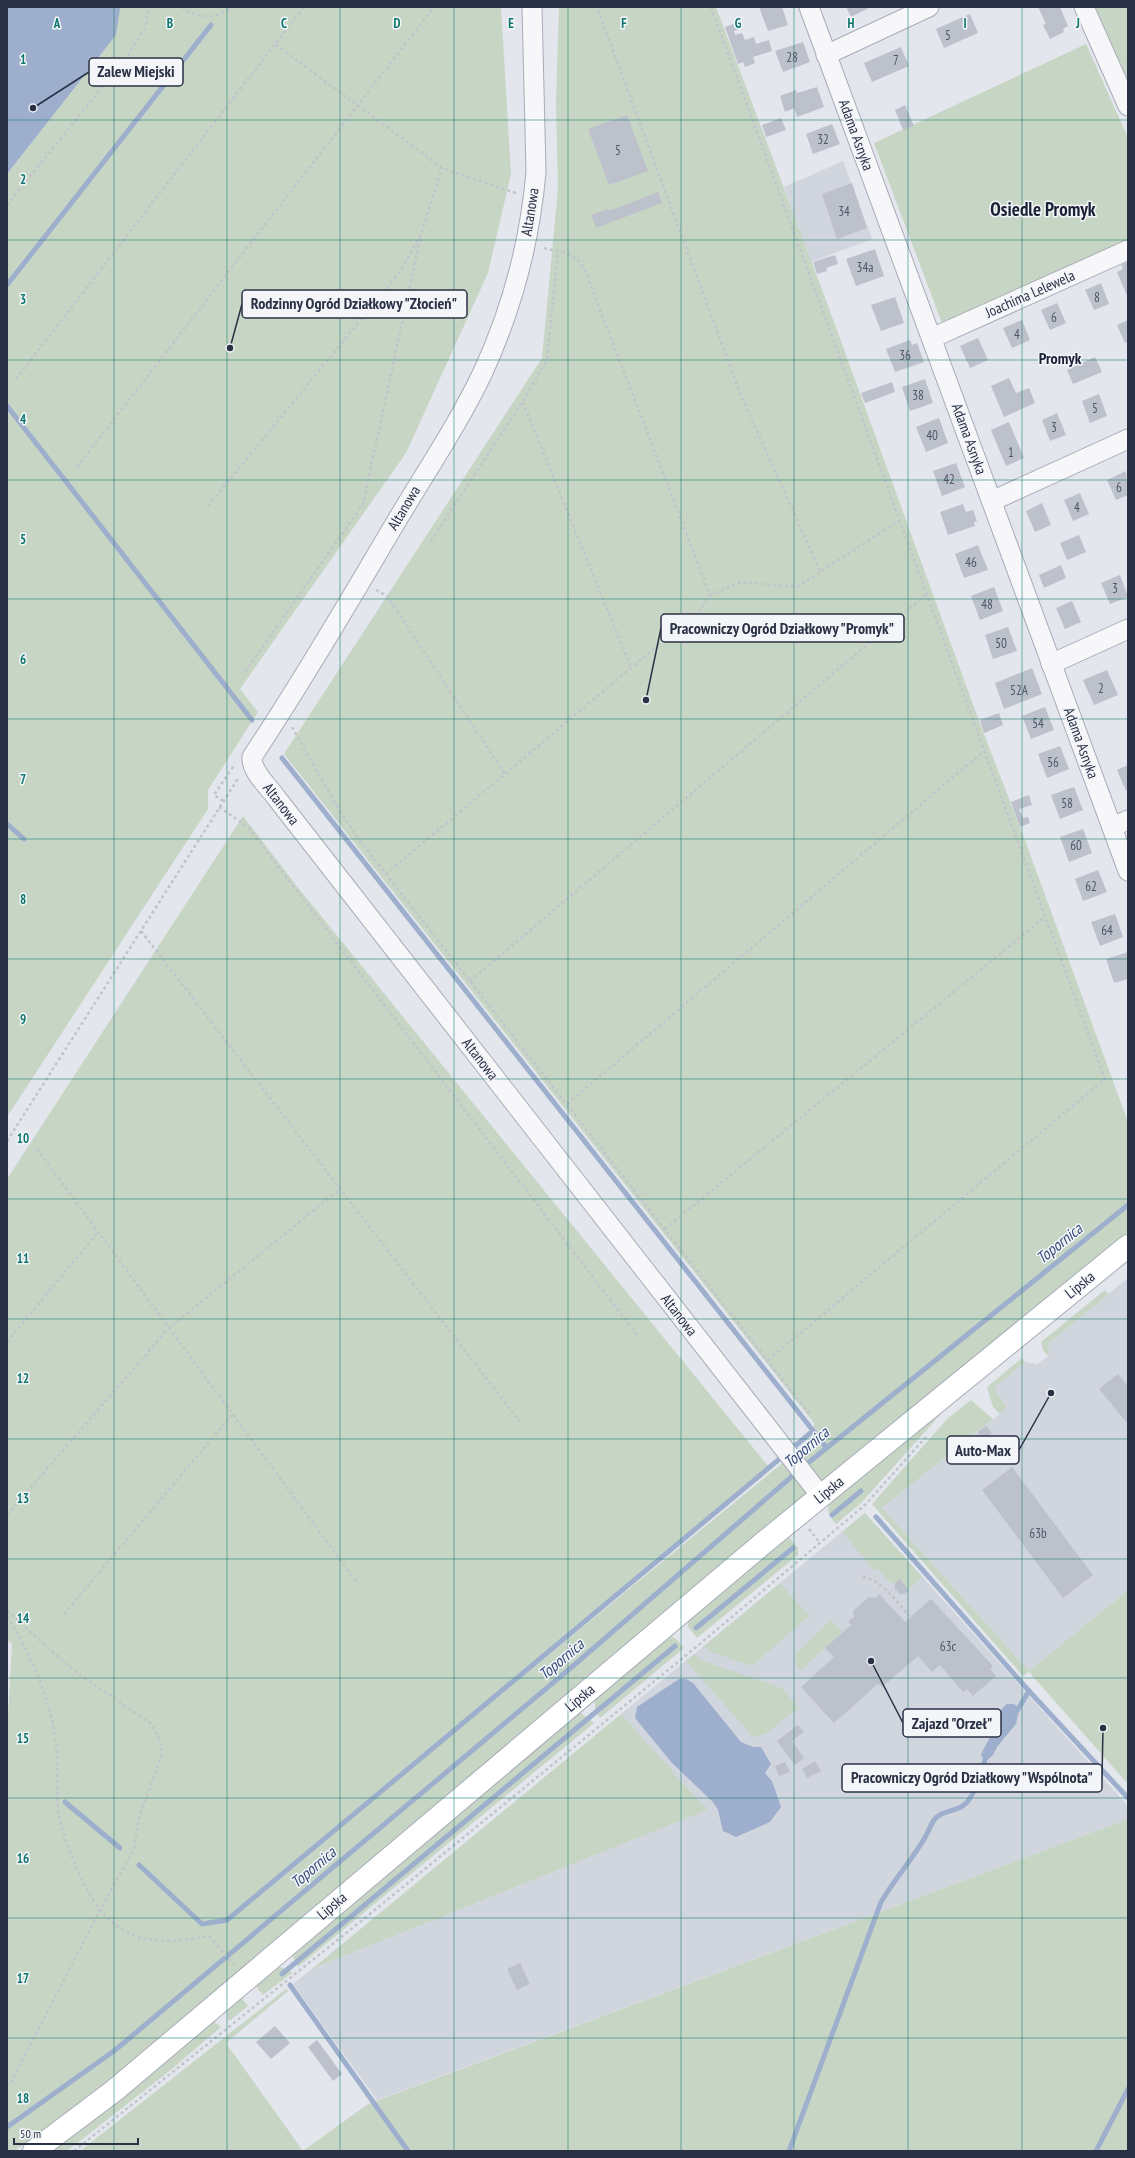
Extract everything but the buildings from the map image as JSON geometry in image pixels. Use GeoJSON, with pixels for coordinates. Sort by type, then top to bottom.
{"type":"FeatureCollection","features":[{"type":"Feature","properties":{"kind":"main road","name":"Lipska"},"geometry":{"type":"LineString","coordinates":[[34,2151],[115,2090],[815,1490],[1128,1246]]}},
{"type":"Feature","properties":{"kind":"street","name":"Altanowa"},"geometry":{"type":"LineString","coordinates":[[532,7],[536,172],[534,196],[523,252],[509,305],[487,363],[462,410],[361,581],[281,712],[246,757],[815,1490]]}},
{"type":"Feature","properties":{"kind":"street","name":"Adama Asnyka"},"geometry":{"type":"LineString","coordinates":[[809,7],[1051,664],[1120,823],[1128,871]]}},
{"type":"Feature","properties":{"kind":"street"},"geometry":{"type":"LineString","coordinates":[[826,55],[929,7]]}},
{"type":"Feature","properties":{"kind":"street"},"geometry":{"type":"LineString","coordinates":[[1084,7],[1128,106]]}},
{"type":"Feature","properties":{"kind":"street","name":"Joachima Lelewela"},"geometry":{"type":"LineString","coordinates":[[932,338],[1128,250]]}},
{"type":"Feature","properties":{"kind":"street"},"geometry":{"type":"LineString","coordinates":[[992,501],[1128,439]]}},
{"type":"Feature","properties":{"kind":"street"},"geometry":{"type":"LineString","coordinates":[[1051,664],[1128,630]]}},
{"type":"Feature","properties":{"kind":"path"},"geometry":{"type":"LineString","coordinates":[[7,205],[128,55],[146,26],[148,7]]}},
{"type":"Feature","properties":{"kind":"path"},"geometry":{"type":"LineString","coordinates":[[182,7],[194,14],[209,17],[222,14],[231,7]]}},
{"type":"Feature","properties":{"kind":"path"},"geometry":{"type":"LineString","coordinates":[[16,379],[304,7]]}},
{"type":"Feature","properties":{"kind":"path"},"geometry":{"type":"LineString","coordinates":[[77,467],[434,7]]}},
{"type":"Feature","properties":{"kind":"path"},"geometry":{"type":"LineString","coordinates":[[711,7],[1105,1078],[768,1360]]}},
{"type":"Feature","properties":{"kind":"path"},"geometry":{"type":"LineString","coordinates":[[598,10],[740,393],[820,572]]}},
{"type":"Feature","properties":{"kind":"path"},"geometry":{"type":"LineString","coordinates":[[275,44],[442,168],[508,191],[534,196]]}},
{"type":"Feature","properties":{"kind":"path"},"geometry":{"type":"LineString","coordinates":[[245,672],[363,504],[421,234],[442,168]]}},
{"type":"Feature","properties":{"kind":"path"},"geometry":{"type":"LineString","coordinates":[[208,506],[400,272],[421,234]]}},
{"type":"Feature","properties":{"kind":"path"},"geometry":{"type":"LineString","coordinates":[[535,247],[558,251],[575,257],[584,268],[710,595]]}},
{"type":"Feature","properties":{"kind":"path"},"geometry":{"type":"LineString","coordinates":[[431,541],[523,401],[547,360],[558,251]]}},
{"type":"Feature","properties":{"kind":"path"},"geometry":{"type":"LineString","coordinates":[[523,401],[631,668]]}},
{"type":"Feature","properties":{"kind":"path"},"geometry":{"type":"LineString","coordinates":[[386,874],[702,609],[710,595],[741,582],[797,587],[900,520]]}},
{"type":"Feature","properties":{"kind":"path"},"geometry":{"type":"LineString","coordinates":[[361,581],[387,596],[505,774]]}},
{"type":"Feature","properties":{"kind":"path"},"geometry":{"type":"LineString","coordinates":[[470,981],[927,594]]}},
{"type":"Feature","properties":{"kind":"path"},"geometry":{"type":"LineString","coordinates":[[281,712],[297,735],[335,803],[357,837],[811,1416]]}},
{"type":"Feature","properties":{"kind":"path"},"geometry":{"type":"LineString","coordinates":[[567,1104],[984,750]]}},
{"type":"Feature","properties":{"kind":"path"},"geometry":{"type":"LineString","coordinates":[[223,801],[214,795],[246,757]]}},
{"type":"Feature","properties":{"kind":"path"},"geometry":{"type":"LineString","coordinates":[[7,1141],[223,801],[246,757]]}},
{"type":"Feature","properties":{"kind":"path"},"geometry":{"type":"LineString","coordinates":[[219,807],[248,828],[638,1336]]}},
{"type":"Feature","properties":{"kind":"path"},"geometry":{"type":"LineString","coordinates":[[665,1228],[1045,917]]}},
{"type":"Feature","properties":{"kind":"path"},"geometry":{"type":"LineString","coordinates":[[141,931],[520,1422]]}},
{"type":"Feature","properties":{"kind":"path"},"geometry":{"type":"LineString","coordinates":[[37,1149],[168,1329],[358,1584]]}},
{"type":"Feature","properties":{"kind":"path"},"geometry":{"type":"LineString","coordinates":[[7,1515],[168,1329],[340,1189]]}},
{"type":"Feature","properties":{"kind":"path"},"geometry":{"type":"LineString","coordinates":[[7,1342],[98,1232]]}},
{"type":"Feature","properties":{"kind":"path"},"geometry":{"type":"LineString","coordinates":[[64,1614],[232,1415]]}},
{"type":"Feature","properties":{"kind":"path"},"geometry":{"type":"LineString","coordinates":[[74,2151],[365,1918],[695,1648],[865,1505],[927,1436]]}},
{"type":"Feature","properties":{"kind":"path"},"geometry":{"type":"LineString","coordinates":[[863,1577],[871,1578],[888,1592],[909,1616]]}},
{"type":"Feature","properties":{"kind":"path"},"geometry":{"type":"LineString","coordinates":[[7,1611],[73,1670],[150,1723],[159,1738],[162,1753],[139,1818],[134,1849],[100,1910],[11,2082],[7,2085]]}},
{"type":"Feature","properties":{"kind":"path"},"geometry":{"type":"LineString","coordinates":[[7,1616],[35,1666],[45,1694],[56,1745],[60,1820],[67,1845],[82,1881],[100,1910],[106,1918],[129,1934],[147,1939],[164,1942],[206,1936],[214,1941],[237,1968]]}},
{"type":"Feature","properties":{"kind":"shaded area"},"geometry":{"type":"Polygon","coordinates":[[[843,161],[872,239],[811,262],[784,187],[843,161]]]}},
{"type":"Feature","properties":{"kind":"shaded area"},"geometry":{"type":"Polygon","coordinates":[[[1128,1278],[1128,1590],[1029,1671],[882,1508],[1007,1408],[994,1388],[1025,1362],[1037,1364],[1048,1356],[1049,1343],[1128,1278]]]}},
{"type":"Feature","properties":{"kind":"shaded area"},"geometry":{"type":"Polygon","coordinates":[[[865,1513],[1128,1806],[1128,1819],[377,2100],[293,1984],[312,1969],[706,1810],[621,1714],[865,1513]]]}},
{"type":"Feature","properties":{"kind":"green space"},"geometry":{"type":"Polygon","coordinates":[[[119,7],[501,7],[511,174],[488,273],[406,453],[240,689],[258,712],[208,790],[208,809],[7,1117],[7,174],[116,35],[119,7]]]}},
{"type":"Feature","properties":{"kind":"green space"},"geometry":{"type":"Polygon","coordinates":[[[559,7],[716,7],[830,311],[979,721],[1026,843],[1128,1122],[1128,1232],[833,1471],[152,2046],[92,2094],[15,2151],[7,2151],[7,1733],[12,1644],[7,1640],[7,1179],[243,816],[296,885],[768,1466],[277,1878],[813,1438],[814,1423],[284,754],[542,358],[558,189],[556,102],[559,7]]]}},
{"type":"Feature","properties":{"kind":"green space"},"geometry":{"type":"Polygon","coordinates":[[[1094,7],[1128,7],[1128,82],[1094,7]]]}},
{"type":"Feature","properties":{"kind":"green space"},"geometry":{"type":"Polygon","coordinates":[[[1086,44],[1128,138],[1128,240],[942,323],[874,143],[1086,44]]]}},
{"type":"Feature","properties":{"kind":"green space"},"geometry":{"type":"Polygon","coordinates":[[[1105,1290],[1109,1294],[1049,1343],[1048,1356],[1043,1350],[1041,1342],[1105,1290]]]}},
{"type":"Feature","properties":{"kind":"green space"},"geometry":{"type":"Polygon","coordinates":[[[1022,1358],[1025,1362],[994,1388],[1007,1408],[1000,1414],[993,1407],[987,1387],[1022,1358]]]}},
{"type":"Feature","properties":{"kind":"green space"},"geometry":{"type":"Polygon","coordinates":[[[971,1400],[993,1419],[882,1508],[1029,1671],[1128,1590],[1128,1784],[1029,1672],[1023,1676],[872,1504],[948,1418],[971,1400]]]}},
{"type":"Feature","properties":{"kind":"green space"},"geometry":{"type":"Polygon","coordinates":[[[938,1412],[941,1414],[861,1503],[836,1524],[828,1511],[830,1502],[938,1412]]]}},
{"type":"Feature","properties":{"kind":"green space"},"geometry":{"type":"Polygon","coordinates":[[[865,1513],[922,1577],[908,1589],[900,1579],[895,1583],[891,1583],[877,1569],[875,1571],[842,1532],[865,1513]]]}},
{"type":"Feature","properties":{"kind":"green space"},"geometry":{"type":"Polygon","coordinates":[[[789,1537],[798,1548],[798,1555],[697,1638],[688,1627],[688,1621],[789,1537]]]}},
{"type":"Feature","properties":{"kind":"green space"},"geometry":{"type":"Polygon","coordinates":[[[780,1583],[809,1616],[752,1666],[712,1652],[703,1647],[780,1583]]]}},
{"type":"Feature","properties":{"kind":"green space"},"geometry":{"type":"Polygon","coordinates":[[[831,1620],[842,1632],[800,1671],[795,1663],[796,1653],[831,1620]]]}},
{"type":"Feature","properties":{"kind":"green space"},"geometry":{"type":"Polygon","coordinates":[[[670,1636],[676,1639],[684,1648],[600,1718],[595,1710],[595,1700],[670,1636]]]}},
{"type":"Feature","properties":{"kind":"green space"},"geometry":{"type":"Polygon","coordinates":[[[694,1654],[701,1660],[779,1687],[786,1692],[798,1708],[765,1734],[753,1737],[686,1661],[694,1654]]]}},
{"type":"Feature","properties":{"kind":"green space"},"geometry":{"type":"Polygon","coordinates":[[[580,1712],[594,1723],[298,1967],[292,1955],[580,1712]]]}},
{"type":"Feature","properties":{"kind":"green space"},"geometry":{"type":"Polygon","coordinates":[[[621,1714],[707,1810],[312,1969],[621,1714]]]}},
{"type":"Feature","properties":{"kind":"green space"},"geometry":{"type":"Polygon","coordinates":[[[1128,1819],[1128,2151],[303,2151],[368,2104],[1128,1819]]]}},
{"type":"Feature","properties":{"kind":"green space"},"geometry":{"type":"Polygon","coordinates":[[[278,1967],[286,1968],[292,1973],[263,1995],[256,1986],[278,1967]]]}},
{"type":"Feature","properties":{"kind":"green space"},"geometry":{"type":"Polygon","coordinates":[[[286,1989],[288,1991],[226,2043],[303,2151],[80,2151],[286,1989]]]}},
{"type":"Feature","properties":{"kind":"green space"},"geometry":{"type":"Polygon","coordinates":[[[241,1997],[248,2006],[229,2021],[227,2014],[228,2010],[241,1997]]]}},
{"type":"Feature","properties":{"kind":"green space"},"geometry":{"type":"Polygon","coordinates":[[[213,2021],[221,2027],[167,2073],[67,2151],[52,2151],[97,2117],[213,2021]]]}},
{"type":"Feature","properties":{"kind":"water"},"geometry":{"type":"Polygon","coordinates":[[[7,7],[119,7],[120,9],[116,35],[7,174],[7,7]]]}},
{"type":"Feature","properties":{"kind":"water"},"geometry":{"type":"Polygon","coordinates":[[[679,1679],[686,1679],[693,1683],[741,1742],[753,1747],[761,1747],[771,1764],[765,1773],[772,1781],[781,1807],[770,1822],[736,1837],[723,1831],[718,1810],[713,1802],[672,1763],[635,1718],[637,1707],[679,1679]]]}},
{"type":"Feature","properties":{"kind":"water"},"geometry":{"type":"Polygon","coordinates":[[[1007,1704],[1014,1704],[1019,1708],[1016,1724],[997,1747],[993,1755],[985,1762],[981,1755],[995,1729],[999,1713],[1007,1704]]]}},
{"type":"Feature","properties":{"kind":"waterway"},"geometry":{"type":"LineString","coordinates":[[7,285],[211,25]]}},
{"type":"Feature","properties":{"kind":"waterway"},"geometry":{"type":"LineString","coordinates":[[7,406],[252,720]]}},
{"type":"Feature","properties":{"kind":"waterway"},"geometry":{"type":"LineString","coordinates":[[282,758],[826,1447]]}},
{"type":"Feature","properties":{"kind":"waterway"},"geometry":{"type":"LineString","coordinates":[[7,824],[24,839]]}},
{"type":"Feature","properties":{"kind":"waterway","name":"Topornica"},"geometry":{"type":"LineString","coordinates":[[803,1467],[1128,1205]]}},
{"type":"Feature","properties":{"kind":"waterway"},"geometry":{"type":"LineString","coordinates":[[139,1865],[202,1924],[227,1920],[813,1431]]}},
{"type":"Feature","properties":{"kind":"waterway","name":"Topornica"},"geometry":{"type":"LineString","coordinates":[[7,2127],[114,2051],[573,1666],[797,1472]]}},
{"type":"Feature","properties":{"kind":"waterway"},"geometry":{"type":"LineString","coordinates":[[832,1515],[861,1491]]}},
{"type":"Feature","properties":{"kind":"waterway"},"geometry":{"type":"LineString","coordinates":[[876,1517],[1029,1691],[1128,1798]]}},
{"type":"Feature","properties":{"kind":"waterway"},"geometry":{"type":"LineString","coordinates":[[696,1628],[793,1548]]}},
{"type":"Feature","properties":{"kind":"waterway"},"geometry":{"type":"LineString","coordinates":[[282,1974],[675,1646]]}},
{"type":"Feature","properties":{"kind":"waterway"},"geometry":{"type":"LineString","coordinates":[[1015,1714],[1029,1691]]}},
{"type":"Feature","properties":{"kind":"waterway"},"geometry":{"type":"LineString","coordinates":[[789,2151],[881,1902],[919,1847],[934,1820],[943,1813],[957,1809],[966,1804],[974,1792],[986,1756]]}},
{"type":"Feature","properties":{"kind":"waterway"},"geometry":{"type":"LineString","coordinates":[[65,1802],[120,1848]]}},
{"type":"Feature","properties":{"kind":"waterway"},"geometry":{"type":"LineString","coordinates":[[290,1985],[408,2151]]}},
{"type":"Feature","properties":{"kind":"waterway"},"geometry":{"type":"LineString","coordinates":[[1096,2151],[1128,2089]]}},
{"type":"Feature","properties":{"kind":"place","name":"Zalew Miejski"},"geometry":{"type":"Point","coordinates":[33,108]}},
{"type":"Feature","properties":{"kind":"place","name":"Rodzinny Ogród Działkowy \"Złocień\""},"geometry":{"type":"Point","coordinates":[230,348]}},
{"type":"Feature","properties":{"kind":"place","name":"Pracowniczy Ogród Działkowy \"Promyk\""},"geometry":{"type":"Point","coordinates":[646,700]}},
{"type":"Feature","properties":{"kind":"place","name":"Auto-Max"},"geometry":{"type":"Point","coordinates":[1051,1393]}},
{"type":"Feature","properties":{"kind":"place","name":"Zajazd \"Orzeł\""},"geometry":{"type":"Point","coordinates":[871,1661]}},
{"type":"Feature","properties":{"kind":"place","name":"Pracowniczy Ogród Działkowy \"Wspólnota\""},"geometry":{"type":"Point","coordinates":[1103,1728]}},
{"type":"Feature","properties":{"kind":"district","name":"Osiedle Promyk"},"geometry":{"type":"Point","coordinates":[1043,209]}},
{"type":"Feature","properties":{"kind":"district","name":"Promyk"},"geometry":{"type":"Point","coordinates":[1060,358]}}]}
